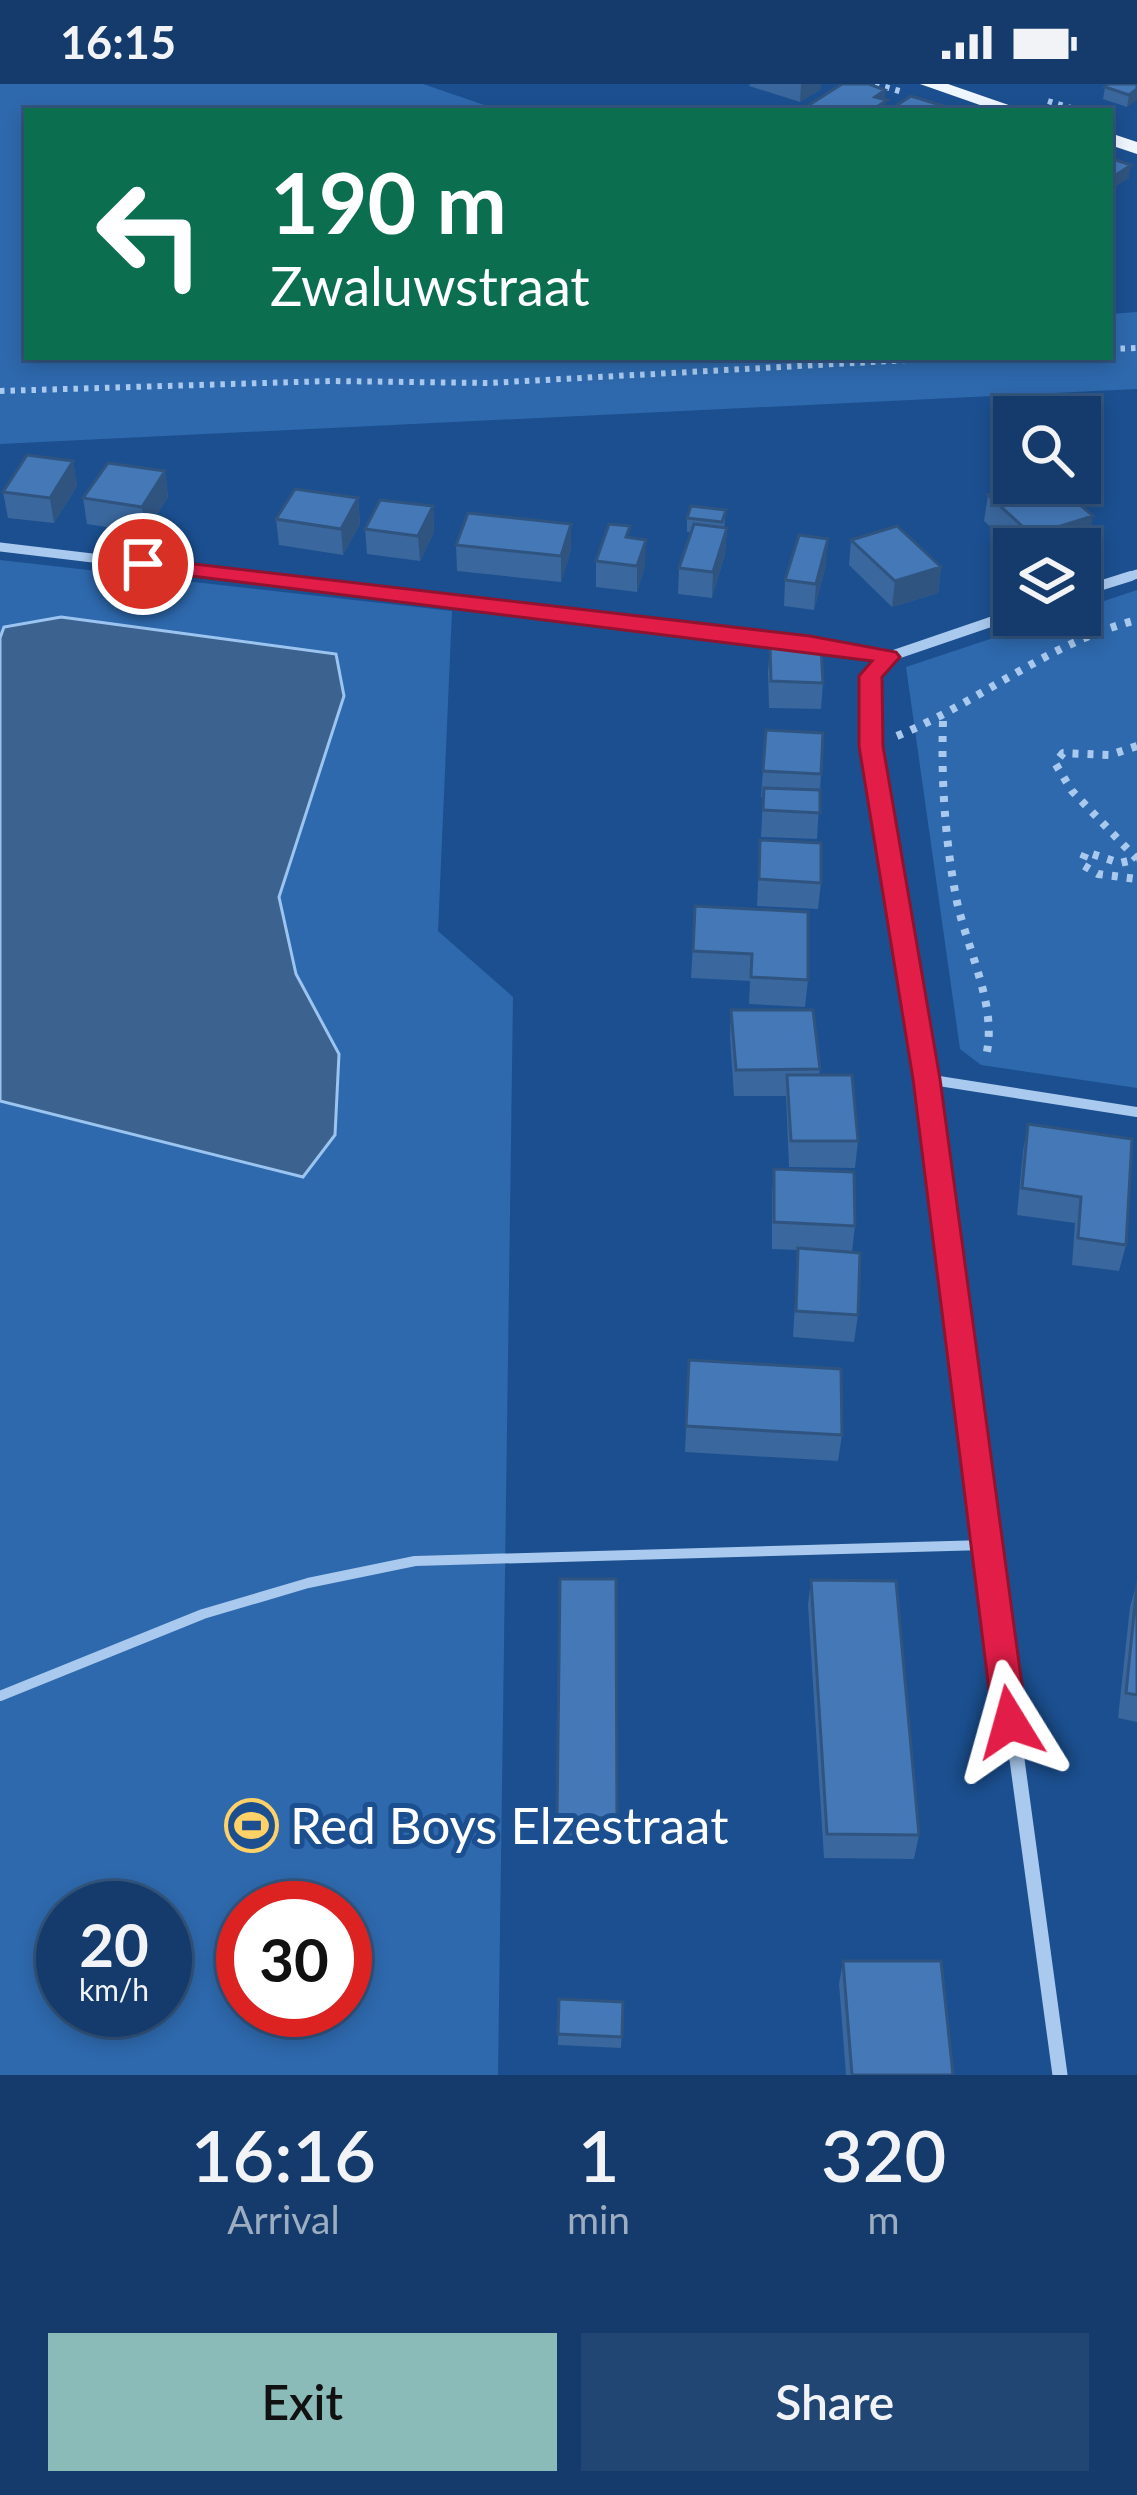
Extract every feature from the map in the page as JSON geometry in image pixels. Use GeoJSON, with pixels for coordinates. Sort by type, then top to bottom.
{"type":"FeatureCollection","features":[{"type":"Feature","properties":{"kind":"main road"},"geometry":{"type":"LineString","coordinates":[[929,84],[1007,108]]}},
{"type":"Feature","properties":{"kind":"street"},"geometry":{"type":"LineString","coordinates":[[0,547],[810,643],[888,657],[993,621]]}},
{"type":"Feature","properties":{"kind":"street"},"geometry":{"type":"LineString","coordinates":[[1101,585],[1137,574]]}},
{"type":"Feature","properties":{"kind":"street"},"geometry":{"type":"LineString","coordinates":[[888,657],[871,676],[871,746],[926,1079],[985,1545],[1060,2075]]}},
{"type":"Feature","properties":{"kind":"street"},"geometry":{"type":"LineString","coordinates":[[926,1079],[1137,1112]]}},
{"type":"Feature","properties":{"kind":"lane"},"geometry":{"type":"LineString","coordinates":[[0,1696],[249,1598],[322,1576],[416,1562],[985,1545]]}},
{"type":"Feature","properties":{"kind":"path"},"geometry":{"type":"LineString","coordinates":[[0,391],[330,381],[489,383],[908,360]]}},
{"type":"Feature","properties":{"kind":"path"},"geometry":{"type":"LineString","coordinates":[[871,746],[943,721],[1022,666],[1134,619]]}},
{"type":"Feature","properties":{"kind":"path"},"geometry":{"type":"LineString","coordinates":[[943,721],[940,765],[966,945],[986,1000],[992,1043],[974,1087]]}},
{"type":"Feature","properties":{"kind":"path"},"geometry":{"type":"LineString","coordinates":[[1137,746],[1109,755],[1063,753],[1055,763],[1078,804],[1119,835],[1136,859],[1120,863],[1086,852],[1081,864],[1097,874],[1137,879]]}},
{"type":"Feature","properties":{"kind":"shaded area"},"geometry":{"type":"Polygon","coordinates":[[[0,84],[423,84],[493,108],[24,108],[24,360],[1113,360],[1113,314],[1137,312],[1137,389],[0,444],[0,84]]]}},
{"type":"Feature","properties":{"kind":"shaded area"},"geometry":{"type":"Polygon","coordinates":[[[0,560],[452,611],[438,931],[513,997],[498,2075],[0,2075],[0,1101],[303,1177],[339,1054],[296,974],[279,897],[344,696],[335,654],[61,617],[5,627],[0,638],[0,560]]]}},
{"type":"Feature","properties":{"kind":"shaded area"},"geometry":{"type":"Polygon","coordinates":[[[1137,590],[1137,1088],[981,1065],[960,1049],[906,667],[999,636],[1101,636],[1101,602],[1137,590]]]}},
{"type":"Feature","properties":{"kind":"shaded area"},"geometry":{"type":"Polygon","coordinates":[[[61,617],[336,654],[344,696],[279,897],[296,974],[339,1054],[335,1135],[303,1177],[0,1101],[0,638],[4,627],[61,617]]]}},
{"type":"Feature","properties":{"kind":"building"},"geometry":{"type":"Polygon","coordinates":[[[842,84],[869,84],[885,90],[875,97],[887,100],[875,108],[809,105],[842,84]]]}},
{"type":"Feature","properties":{"kind":"building"},"geometry":{"type":"Polygon","coordinates":[[[1137,84],[1137,89],[1129,95],[1105,87],[1137,84]]]}},
{"type":"Feature","properties":{"kind":"building"},"geometry":{"type":"Polygon","coordinates":[[[911,96],[950,108],[893,108],[911,96]]]}},
{"type":"Feature","properties":{"kind":"building"},"geometry":{"type":"Polygon","coordinates":[[[1113,159],[1131,165],[1113,177],[1113,159]]]}},
{"type":"Feature","properties":{"kind":"building"},"geometry":{"type":"Polygon","coordinates":[[[27,455],[73,461],[50,498],[3,492],[27,455]]]}},
{"type":"Feature","properties":{"kind":"building"},"geometry":{"type":"Polygon","coordinates":[[[108,463],[165,471],[142,507],[83,498],[108,463]]]}},
{"type":"Feature","properties":{"kind":"building"},"geometry":{"type":"Polygon","coordinates":[[[295,489],[358,498],[341,529],[276,519],[295,489]]]}},
{"type":"Feature","properties":{"kind":"building"},"geometry":{"type":"Polygon","coordinates":[[[380,500],[433,506],[418,536],[365,529],[380,500]]]}},
{"type":"Feature","properties":{"kind":"building"},"geometry":{"type":"Polygon","coordinates":[[[998,504],[1079,504],[1093,516],[1054,528],[1024,528],[998,504]]]}},
{"type":"Feature","properties":{"kind":"building"},"geometry":{"type":"Polygon","coordinates":[[[691,506],[726,510],[722,522],[687,518],[691,506]]]}},
{"type":"Feature","properties":{"kind":"building"},"geometry":{"type":"Polygon","coordinates":[[[468,513],[571,524],[561,556],[456,545],[468,513]]]}},
{"type":"Feature","properties":{"kind":"building"},"geometry":{"type":"Polygon","coordinates":[[[609,524],[630,526],[626,537],[646,540],[637,566],[596,561],[609,524]]]}},
{"type":"Feature","properties":{"kind":"building"},"geometry":{"type":"Polygon","coordinates":[[[694,524],[727,528],[713,572],[679,568],[694,524]]]}},
{"type":"Feature","properties":{"kind":"building"},"geometry":{"type":"Polygon","coordinates":[[[897,526],[941,567],[895,581],[851,540],[897,526]]]}},
{"type":"Feature","properties":{"kind":"building"},"geometry":{"type":"Polygon","coordinates":[[[799,535],[828,539],[816,584],[785,580],[799,535]]]}},
{"type":"Feature","properties":{"kind":"building"},"geometry":{"type":"Polygon","coordinates":[[[770,646],[821,647],[823,683],[771,681],[770,646]]]}},
{"type":"Feature","properties":{"kind":"building"},"geometry":{"type":"Polygon","coordinates":[[[766,730],[823,733],[821,774],[763,771],[766,730]]]}},
{"type":"Feature","properties":{"kind":"building"},"geometry":{"type":"Polygon","coordinates":[[[764,788],[820,790],[820,813],[763,810],[764,788]]]}},
{"type":"Feature","properties":{"kind":"building"},"geometry":{"type":"Polygon","coordinates":[[[760,840],[821,843],[821,883],[759,879],[760,840]]]}},
{"type":"Feature","properties":{"kind":"building"},"geometry":{"type":"Polygon","coordinates":[[[695,906],[808,912],[808,980],[751,977],[752,954],[693,951],[695,906]]]}},
{"type":"Feature","properties":{"kind":"building"},"geometry":{"type":"Polygon","coordinates":[[[731,1010],[813,1010],[820,1069],[736,1070],[731,1010]]]}},
{"type":"Feature","properties":{"kind":"building"},"geometry":{"type":"Polygon","coordinates":[[[787,1075],[852,1075],[858,1141],[791,1141],[787,1075]]]}},
{"type":"Feature","properties":{"kind":"building"},"geometry":{"type":"Polygon","coordinates":[[[1028,1124],[1132,1139],[1126,1245],[1078,1238],[1081,1197],[1022,1188],[1028,1124]]]}},
{"type":"Feature","properties":{"kind":"building"},"geometry":{"type":"Polygon","coordinates":[[[774,1169],[854,1172],[855,1226],[774,1222],[774,1169]]]}},
{"type":"Feature","properties":{"kind":"building"},"geometry":{"type":"Polygon","coordinates":[[[798,1248],[860,1253],[858,1315],[796,1311],[798,1248]]]}},
{"type":"Feature","properties":{"kind":"building"},"geometry":{"type":"Polygon","coordinates":[[[689,1360],[841,1369],[842,1435],[686,1426],[689,1360]]]}},
{"type":"Feature","properties":{"kind":"building"},"geometry":{"type":"Polygon","coordinates":[[[560,1579],[616,1579],[617,1818],[557,1817],[560,1579]]]}},
{"type":"Feature","properties":{"kind":"building"},"geometry":{"type":"Polygon","coordinates":[[[811,1580],[896,1581],[919,1835],[827,1834],[811,1580]]]}},
{"type":"Feature","properties":{"kind":"building"},"geometry":{"type":"Polygon","coordinates":[[[1137,1584],[1137,1695],[1126,1693],[1137,1584]]]}},
{"type":"Feature","properties":{"kind":"building"},"geometry":{"type":"Polygon","coordinates":[[[843,1961],[941,1961],[953,2075],[852,2075],[843,1961]]]}},
{"type":"Feature","properties":{"kind":"building"},"geometry":{"type":"Polygon","coordinates":[[[559,1999],[623,2002],[622,2037],[558,2034],[559,1999]]]}},
{"type":"Feature","properties":{"kind":"place","name":"Red Boys Elzestraat"},"geometry":{"type":"Point","coordinates":[251,1826]}},
{"type":"Feature","properties":{"kind":"route"},"geometry":{"type":"LineString","coordinates":[[143,564],[810,643],[888,657],[871,676],[871,746],[926,1079],[1010,1722]]}}]}
